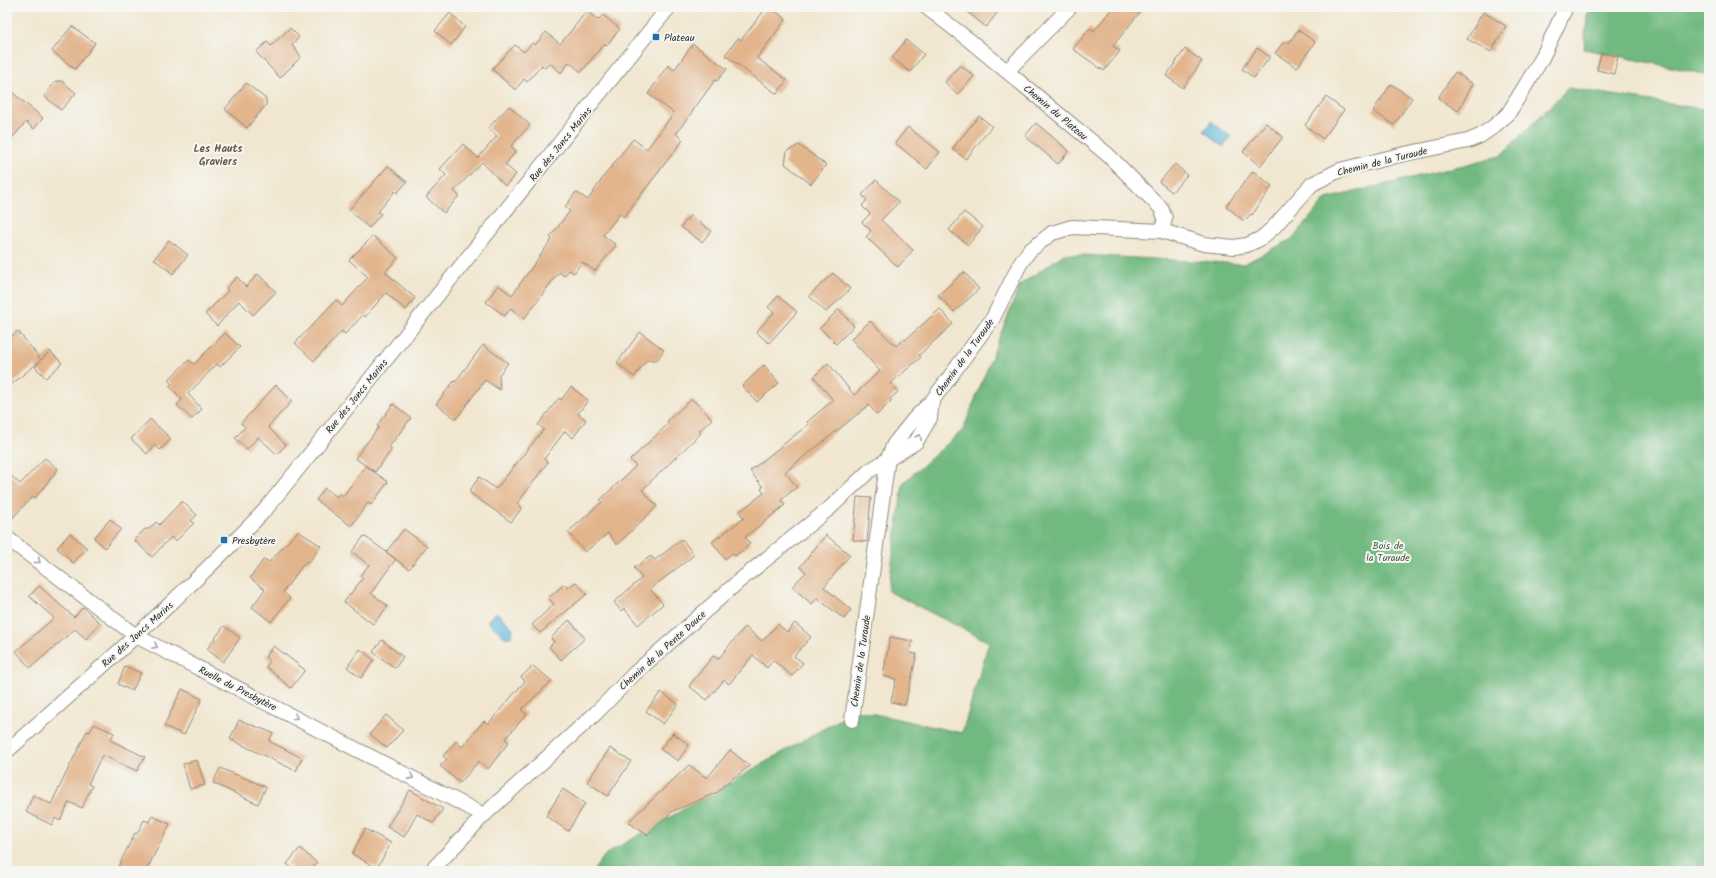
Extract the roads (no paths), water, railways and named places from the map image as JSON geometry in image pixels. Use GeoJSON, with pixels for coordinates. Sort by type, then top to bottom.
{"type":"FeatureCollection","features":[{"type":"Feature","properties":{"kind":"street","name":"Rue des Joncs Marins"},"geometry":{"type":"LineString","coordinates":[[7,751],[136,636],[201,575],[265,510],[669,7]]}},
{"type":"Feature","properties":{"kind":"street","name":"Chemin du Plateau"},"geometry":{"type":"LineString","coordinates":[[926,7],[1007,71],[1108,155],[1161,208],[1165,218],[1162,232]]}},
{"type":"Feature","properties":{"kind":"street"},"geometry":{"type":"LineString","coordinates":[[1007,71],[1070,7]]}},
{"type":"Feature","properties":{"kind":"street","name":"Chemin de la Turaude"},"geometry":{"type":"LineString","coordinates":[[852,720],[888,458],[894,444],[914,419],[932,401],[993,318],[1020,264],[1038,243],[1052,233],[1072,227],[1162,232],[1204,244],[1234,247],[1247,246],[1260,239],[1273,228],[1312,184],[1340,170],[1400,155],[1468,141],[1480,136],[1508,114],[1547,49],[1566,7]]}},
{"type":"Feature","properties":{"kind":"street","name":"Chemin de la Pente Douce"},"geometry":{"type":"LineString","coordinates":[[431,871],[484,815],[596,713],[635,673],[739,581],[831,507],[869,471],[888,458]]}},
{"type":"Feature","properties":{"kind":"street","name":"Ruelle du Presbytère"},"geometry":{"type":"LineString","coordinates":[[7,538],[136,636],[484,815]]}},
{"type":"Feature","properties":{"kind":"water"},"geometry":{"type":"Polygon","coordinates":[[[1211,121],[1231,137],[1223,147],[1204,131],[1211,121]]]}},
{"type":"Feature","properties":{"kind":"water"},"geometry":{"type":"Polygon","coordinates":[[[496,612],[513,628],[511,637],[505,637],[487,621],[496,612]]]}},
{"type":"Feature","properties":{"kind":"place","name":"Plateau"},"geometry":{"type":"Point","coordinates":[656,37]}},
{"type":"Feature","properties":{"kind":"place","name":"Presbytère"},"geometry":{"type":"Point","coordinates":[224,540]}},
{"type":"Feature","properties":{"kind":"district","name":"Les Hauts Graviers"},"geometry":{"type":"Point","coordinates":[218,154]}},
{"type":"Feature","properties":{"kind":"park label","name":"Bois de la Turaude"},"geometry":{"type":"Point","coordinates":[1388,550]}}]}
